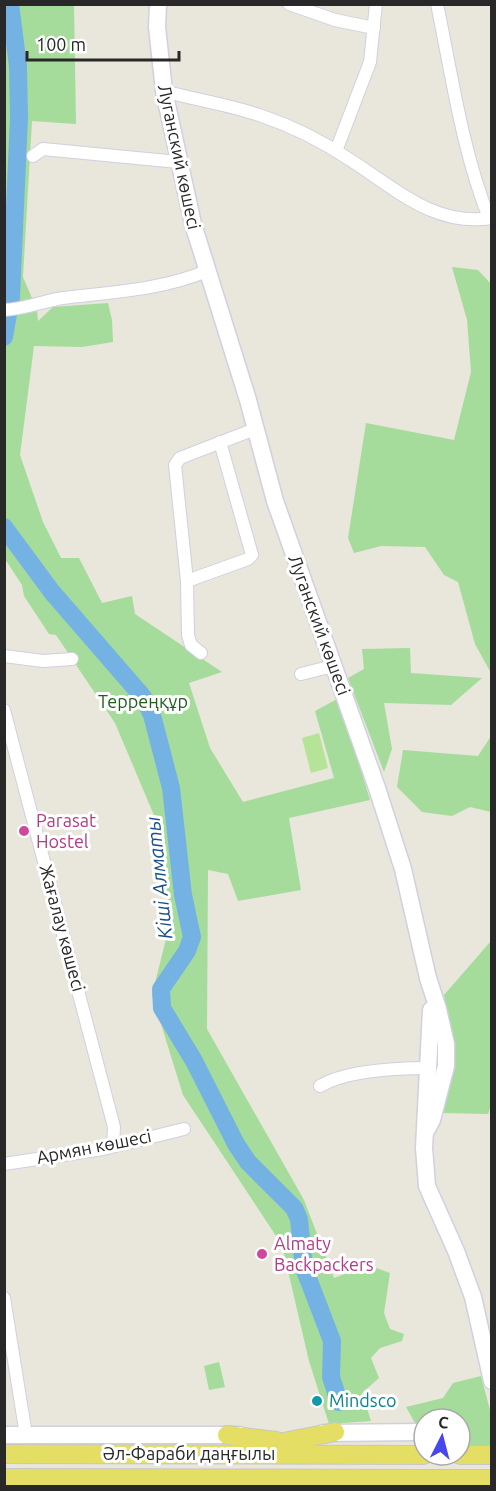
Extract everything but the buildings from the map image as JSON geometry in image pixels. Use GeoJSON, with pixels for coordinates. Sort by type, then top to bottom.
{"type":"FeatureCollection","features":[{"type":"Feature","properties":{"kind":"main road"},"geometry":{"type":"LineString","coordinates":[[169,1454],[246,1449],[335,1432]]}},
{"type":"Feature","properties":{"kind":"main road"},"geometry":{"type":"LineString","coordinates":[[227,1436],[373,1455],[412,1455]]}},
{"type":"Feature","properties":{"kind":"main road","name":"Әл-Фараби даңғылы"},"geometry":{"type":"LineString","coordinates":[[4,1454],[373,1455]]}},
{"type":"Feature","properties":{"kind":"main road"},"geometry":{"type":"LineString","coordinates":[[472,1455],[492,1455]]}},
{"type":"Feature","properties":{"kind":"main road","name":"Әл-Фараби даңғылы"},"geometry":{"type":"LineString","coordinates":[[4,1478],[169,1479]]}},
{"type":"Feature","properties":{"kind":"main road"},"geometry":{"type":"LineString","coordinates":[[169,1479],[492,1479]]}},
{"type":"Feature","properties":{"kind":"main road"},"geometry":{"type":"LineString","coordinates":[[169,1479],[264,1486]]}},
{"type":"Feature","properties":{"kind":"main road"},"geometry":{"type":"LineString","coordinates":[[319,1486],[372,1479]]}},
{"type":"Feature","properties":{"kind":"street","name":"Луганский көшесі"},"geometry":{"type":"LineString","coordinates":[[158,4],[158,43],[164,91],[178,162],[207,271],[275,501],[377,788],[403,869],[446,1044],[446,1066],[432,1120],[426,1131]]}},
{"type":"Feature","properties":{"kind":"street"},"geometry":{"type":"LineString","coordinates":[[289,4],[320,9],[374,28]]}},
{"type":"Feature","properties":{"kind":"street"},"geometry":{"type":"LineString","coordinates":[[336,151],[364,84],[370,62],[376,4]]}},
{"type":"Feature","properties":{"kind":"street"},"geometry":{"type":"LineString","coordinates":[[164,91],[262,116],[336,151],[413,203],[435,214],[462,220],[490,218],[478,190],[453,91],[437,4]]}},
{"type":"Feature","properties":{"kind":"street"},"geometry":{"type":"LineString","coordinates":[[33,156],[43,149],[178,162]]}},
{"type":"Feature","properties":{"kind":"street"},"geometry":{"type":"LineString","coordinates":[[9,310],[60,299],[160,286],[207,271]]}},
{"type":"Feature","properties":{"kind":"street"},"geometry":{"type":"LineString","coordinates":[[201,653],[191,645],[188,635],[186,581],[175,465],[180,458],[255,429]]}},
{"type":"Feature","properties":{"kind":"street"},"geometry":{"type":"LineString","coordinates":[[186,581],[248,560],[252,555],[220,442]]}},
{"type":"Feature","properties":{"kind":"street"},"geometry":{"type":"LineString","coordinates":[[4,656],[42,661],[72,659]]}},
{"type":"Feature","properties":{"kind":"street"},"geometry":{"type":"LineString","coordinates":[[301,674],[333,666]]}},
{"type":"Feature","properties":{"kind":"street","name":"Жағалау көшесі"},"geometry":{"type":"LineString","coordinates":[[4,710],[114,1127],[113,1146]]}},
{"type":"Feature","properties":{"kind":"street","name":"Луганский көшесі"},"geometry":{"type":"LineString","coordinates":[[428,978],[431,1002],[430,1068],[424,1162],[428,1186],[472,1297],[492,1381]]}},
{"type":"Feature","properties":{"kind":"street"},"geometry":{"type":"LineString","coordinates":[[321,1086],[333,1079],[406,1068],[430,1068]]}},
{"type":"Feature","properties":{"kind":"street","name":"Армян көшесі"},"geometry":{"type":"LineString","coordinates":[[4,1164],[113,1146],[184,1129]]}},
{"type":"Feature","properties":{"kind":"street"},"geometry":{"type":"LineString","coordinates":[[4,1298],[27,1435]]}},
{"type":"Feature","properties":{"kind":"street"},"geometry":{"type":"LineString","coordinates":[[4,1435],[227,1436],[412,1432]]}},
{"type":"Feature","properties":{"kind":"green space","name":"Терреңқұр"},"geometry":{"type":"Polygon","coordinates":[[[4,5],[74,5],[76,124],[32,121],[23,277],[37,310],[38,321],[53,307],[108,303],[112,320],[113,342],[82,347],[34,346],[20,455],[43,522],[61,558],[79,558],[102,603],[132,596],[135,614],[222,672],[189,683],[210,748],[243,802],[334,778],[315,711],[339,698],[370,800],[289,818],[301,890],[238,901],[228,874],[208,870],[207,1029],[304,1200],[334,1278],[368,1265],[390,1273],[384,1313],[390,1329],[404,1334],[402,1341],[380,1348],[371,1358],[379,1378],[362,1393],[371,1421],[329,1424],[309,1361],[282,1245],[183,1095],[152,995],[171,919],[156,820],[115,723],[56,635],[49,634],[24,596],[22,585],[5,559],[4,5]]]}},
{"type":"Feature","properties":{"kind":"green space"},"geometry":{"type":"Polygon","coordinates":[[[452,267],[478,270],[491,284],[491,673],[475,644],[458,582],[444,575],[425,547],[381,546],[354,553],[348,538],[366,423],[454,440],[471,372],[467,320],[452,267]]]}},
{"type":"Feature","properties":{"kind":"green space"},"geometry":{"type":"Polygon","coordinates":[[[410,648],[411,673],[482,678],[451,705],[384,703],[392,749],[384,772],[348,678],[364,669],[362,649],[410,648]]]}},
{"type":"Feature","properties":{"kind":"green space"},"geometry":{"type":"Polygon","coordinates":[[[319,733],[328,768],[311,773],[302,738],[319,733]]]}},
{"type":"Feature","properties":{"kind":"green space"},"geometry":{"type":"Polygon","coordinates":[[[491,736],[491,812],[470,807],[452,816],[422,812],[397,787],[403,750],[478,756],[491,736]]]}},
{"type":"Feature","properties":{"kind":"green space"},"geometry":{"type":"Polygon","coordinates":[[[491,941],[491,1106],[488,1114],[442,1113],[454,1061],[444,995],[491,941]]]}},
{"type":"Feature","properties":{"kind":"green space"},"geometry":{"type":"Polygon","coordinates":[[[219,1362],[225,1387],[209,1390],[204,1366],[219,1362]]]}},
{"type":"Feature","properties":{"kind":"green space"},"geometry":{"type":"Polygon","coordinates":[[[481,1376],[491,1414],[491,1447],[472,1446],[472,1407],[412,1407],[412,1418],[406,1407],[443,1398],[453,1383],[481,1376]]]}},
{"type":"Feature","properties":{"kind":"waterway","name":"Кіші Алматы"},"geometry":{"type":"LineString","coordinates":[[4,337],[11,297],[19,117],[18,66],[10,4]]}},
{"type":"Feature","properties":{"kind":"waterway","name":"Кіші Алматы"},"geometry":{"type":"LineString","coordinates":[[4,527],[52,592],[143,697],[152,715],[171,788],[183,895],[192,937],[187,951],[161,989],[162,1008],[194,1061],[236,1144],[248,1162],[294,1208],[299,1219],[304,1268],[332,1341],[331,1377],[339,1402]]}},
{"type":"Feature","properties":{"kind":"place","name":"Parasat Hostel"},"geometry":{"type":"Point","coordinates":[24,831]}},
{"type":"Feature","properties":{"kind":"place","name":"Almaty Backpackers"},"geometry":{"type":"Point","coordinates":[262,1254]}},
{"type":"Feature","properties":{"kind":"place","name":"Mindsco"},"geometry":{"type":"Point","coordinates":[317,1401]}}]}
